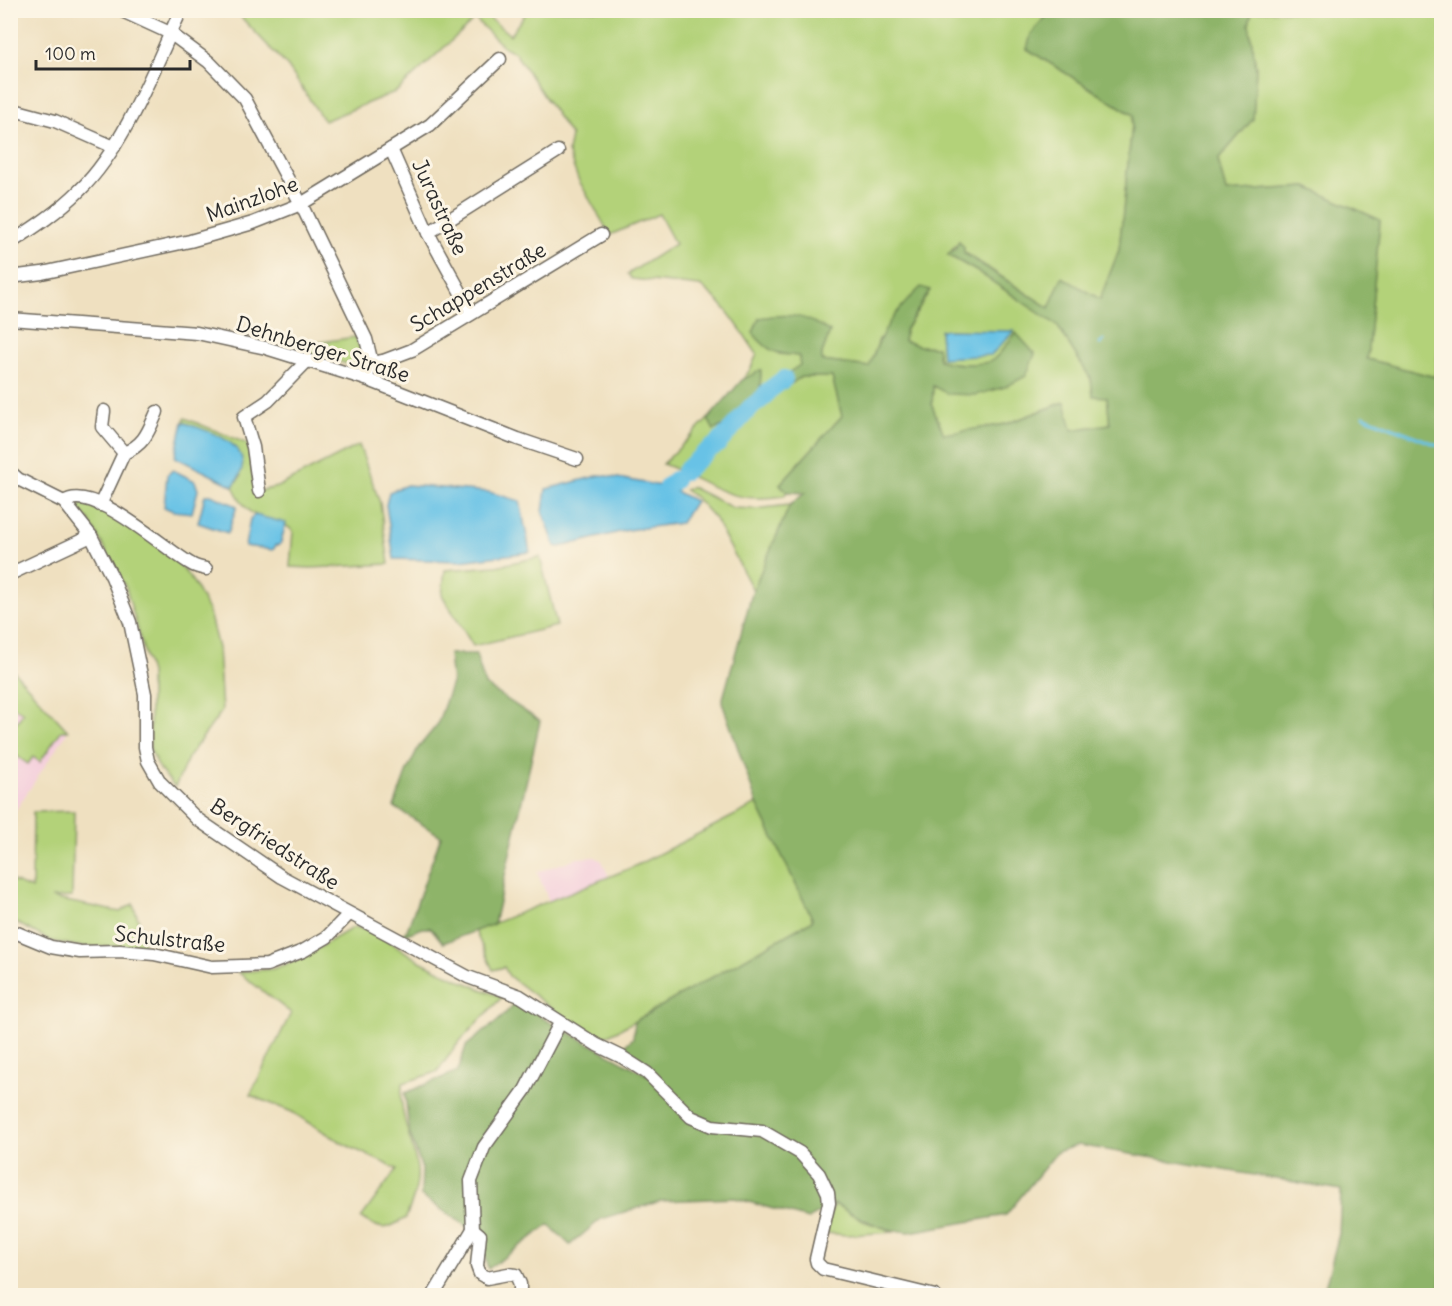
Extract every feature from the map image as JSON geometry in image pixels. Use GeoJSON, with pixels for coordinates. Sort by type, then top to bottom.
{"type":"FeatureCollection","features":[{"type":"Feature","properties":{"kind":"street"},"geometry":{"type":"LineString","coordinates":[[120,10],[170,33],[209,62],[245,99],[301,204],[366,339],[372,363],[366,379]]}},
{"type":"Feature","properties":{"kind":"street"},"geometry":{"type":"LineString","coordinates":[[10,243],[52,214],[81,189],[114,147],[181,10]]}},
{"type":"Feature","properties":{"kind":"street","name":"Mainzlohe"},"geometry":{"type":"LineString","coordinates":[[10,277],[42,273],[190,241],[253,223],[301,204],[430,125],[500,59]]}},
{"type":"Feature","properties":{"kind":"street"},"geometry":{"type":"LineString","coordinates":[[10,109],[55,121],[114,147]]}},
{"type":"Feature","properties":{"kind":"street","name":"Jurastraße"},"geometry":{"type":"LineString","coordinates":[[391,149],[428,233],[472,313]]}},
{"type":"Feature","properties":{"kind":"street"},"geometry":{"type":"LineString","coordinates":[[428,233],[558,151]]}},
{"type":"Feature","properties":{"kind":"street","name":"Schappenstraße"},"geometry":{"type":"LineString","coordinates":[[372,363],[412,350],[472,313],[485,308],[601,235]]}},
{"type":"Feature","properties":{"kind":"street","name":"Dehnberger Straße"},"geometry":{"type":"LineString","coordinates":[[10,319],[197,333],[266,348],[366,379],[518,439],[577,459]]}},
{"type":"Feature","properties":{"kind":"street"},"geometry":{"type":"LineString","coordinates":[[259,491],[253,447],[244,417],[268,401],[308,360]]}},
{"type":"Feature","properties":{"kind":"street"},"geometry":{"type":"LineString","coordinates":[[104,411],[102,428],[124,453]]}},
{"type":"Feature","properties":{"kind":"street"},"geometry":{"type":"LineString","coordinates":[[100,505],[124,453],[137,447],[145,439],[157,412]]}},
{"type":"Feature","properties":{"kind":"street","name":"Bergfriedstraße"},"geometry":{"type":"LineString","coordinates":[[13,478],[64,502],[91,536],[112,577],[130,622],[145,694],[145,747],[148,761],[160,782],[197,819],[282,877],[349,914],[468,977],[520,996],[560,1023],[647,1073],[691,1117],[712,1126],[762,1131],[800,1153],[819,1174],[828,1193],[829,1203],[816,1259],[823,1269],[935,1296]]}},
{"type":"Feature","properties":{"kind":"street"},"geometry":{"type":"LineString","coordinates":[[64,502],[69,498],[80,498],[100,505],[137,524],[193,565],[206,569]]}},
{"type":"Feature","properties":{"kind":"street"},"geometry":{"type":"LineString","coordinates":[[10,574],[91,536]]}},
{"type":"Feature","properties":{"kind":"street","name":"Schulstraße"},"geometry":{"type":"LineString","coordinates":[[10,930],[51,947],[80,952],[120,951],[154,954],[212,967],[267,965],[303,951],[327,937],[349,914]]}},
{"type":"Feature","properties":{"kind":"street"},"geometry":{"type":"LineString","coordinates":[[433,1296],[473,1229],[471,1181],[484,1147],[525,1090],[560,1023]]}},
{"type":"Feature","properties":{"kind":"street"},"geometry":{"type":"LineString","coordinates":[[473,1229],[480,1235],[477,1266],[480,1274],[486,1278],[516,1275],[520,1284],[520,1293]]}},
{"type":"Feature","properties":{"kind":"shaded area"},"geometry":{"type":"Polygon","coordinates":[[[11,668],[68,731],[11,817],[11,668]]]}},
{"type":"Feature","properties":{"kind":"shaded area"},"geometry":{"type":"Polygon","coordinates":[[[595,857],[602,861],[609,877],[549,901],[537,872],[578,858],[595,857]]]}},
{"type":"Feature","properties":{"kind":"green space"},"geometry":{"type":"Polygon","coordinates":[[[244,10],[481,11],[510,35],[528,10],[1051,11],[1043,19],[1027,49],[1133,115],[1119,250],[1100,299],[1062,278],[1049,308],[964,252],[959,241],[948,255],[978,272],[1057,325],[1091,379],[1093,396],[1107,396],[1110,424],[1072,430],[1064,402],[1006,424],[944,435],[932,406],[933,385],[976,395],[1016,333],[989,362],[967,364],[939,360],[937,347],[920,346],[904,341],[905,331],[930,290],[879,339],[870,367],[821,361],[830,332],[778,354],[799,356],[800,365],[767,387],[760,388],[761,371],[742,380],[750,370],[757,354],[732,317],[709,292],[700,286],[632,279],[628,274],[675,244],[659,214],[610,235],[578,179],[568,152],[571,136],[515,53],[504,47],[475,19],[397,91],[324,121],[288,67],[241,17],[244,10]],[[940,330],[942,358],[1014,332],[940,330]]]}},
{"type":"Feature","properties":{"kind":"green space"},"geometry":{"type":"Polygon","coordinates":[[[1208,10],[1209,15],[1219,11],[1252,11],[1249,24],[1256,68],[1253,119],[1218,160],[1226,192],[1307,187],[1380,220],[1367,359],[1435,377],[1441,332],[1441,1295],[1323,1295],[1339,1234],[1341,1190],[1078,1145],[1057,1152],[1006,1215],[910,1232],[880,1226],[835,1204],[808,1219],[735,1198],[661,1201],[601,1219],[570,1245],[549,1225],[488,1269],[480,1235],[421,1196],[422,1169],[409,1131],[405,1093],[458,1071],[466,1046],[500,1019],[517,1001],[534,1010],[542,1018],[647,1075],[638,1058],[619,1051],[633,1038],[635,1021],[813,920],[757,804],[722,702],[753,590],[790,505],[805,493],[787,492],[780,484],[842,416],[832,377],[801,377],[772,397],[745,423],[740,417],[714,430],[708,419],[742,380],[761,370],[760,388],[767,387],[800,365],[799,356],[773,351],[758,339],[753,333],[759,318],[788,315],[805,318],[830,332],[822,353],[822,361],[869,367],[889,323],[921,287],[930,290],[905,330],[904,341],[920,346],[937,347],[939,360],[975,364],[994,359],[1016,333],[1035,354],[1026,376],[1005,387],[976,395],[948,394],[933,386],[932,406],[944,434],[1006,424],[1065,402],[1072,430],[1110,424],[1107,397],[1093,396],[1091,379],[1057,325],[978,272],[948,255],[959,241],[964,247],[964,253],[1049,308],[1062,277],[1100,299],[1119,250],[1133,115],[1027,49],[1031,34],[1051,11],[1208,10]]]}},
{"type":"Feature","properties":{"kind":"green space"},"geometry":{"type":"Polygon","coordinates":[[[1252,11],[1441,11],[1442,332],[1435,377],[1367,359],[1380,220],[1307,187],[1226,192],[1218,160],[1253,119],[1256,68],[1249,24],[1252,11]]]}},
{"type":"Feature","properties":{"kind":"green space"},"geometry":{"type":"Polygon","coordinates":[[[355,337],[363,358],[362,364],[358,367],[311,354],[314,343],[355,337]]]}},
{"type":"Feature","properties":{"kind":"green space"},"geometry":{"type":"Polygon","coordinates":[[[801,377],[832,377],[842,416],[780,484],[787,492],[784,496],[764,498],[733,495],[663,464],[708,419],[714,430],[740,416],[746,422],[772,397],[801,377]]]}},
{"type":"Feature","properties":{"kind":"green space"},"geometry":{"type":"Polygon","coordinates":[[[185,418],[248,444],[255,492],[277,487],[359,445],[380,503],[389,564],[290,567],[293,531],[281,523],[257,516],[246,508],[233,486],[241,476],[183,422],[185,418]]]}},
{"type":"Feature","properties":{"kind":"green space"},"geometry":{"type":"Polygon","coordinates":[[[691,487],[733,508],[755,509],[790,505],[753,590],[715,519],[697,499],[685,490],[691,487]]]}},
{"type":"Feature","properties":{"kind":"green space"},"geometry":{"type":"Polygon","coordinates":[[[81,503],[120,518],[176,560],[193,582],[209,612],[218,648],[222,711],[189,756],[175,787],[160,770],[150,749],[150,673],[126,588],[89,520],[79,509],[81,503]]]}},
{"type":"Feature","properties":{"kind":"green space"},"geometry":{"type":"Polygon","coordinates":[[[540,557],[557,626],[473,646],[442,595],[445,570],[496,566],[540,557]]]}},
{"type":"Feature","properties":{"kind":"green space"},"geometry":{"type":"Polygon","coordinates":[[[449,654],[476,654],[485,685],[540,721],[494,924],[443,943],[431,928],[423,928],[401,936],[407,930],[441,836],[394,807],[418,748],[437,725],[452,683],[449,654]]]}},
{"type":"Feature","properties":{"kind":"green space"},"geometry":{"type":"Polygon","coordinates":[[[11,668],[68,731],[61,731],[40,762],[33,757],[28,764],[11,752],[11,718],[17,722],[23,713],[11,705],[11,668]]]}},
{"type":"Feature","properties":{"kind":"green space"},"geometry":{"type":"Polygon","coordinates":[[[757,804],[813,920],[595,1042],[509,976],[504,967],[493,970],[475,931],[633,867],[757,804]]]}},
{"type":"Feature","properties":{"kind":"green space"},"geometry":{"type":"Polygon","coordinates":[[[74,811],[72,897],[51,898],[120,912],[133,904],[144,937],[143,946],[83,947],[51,941],[11,920],[10,880],[32,889],[33,812],[74,811]]]}},
{"type":"Feature","properties":{"kind":"green space"},"geometry":{"type":"Polygon","coordinates":[[[354,927],[371,932],[430,966],[502,997],[459,1042],[437,1072],[403,1083],[402,1104],[417,1169],[417,1182],[406,1218],[384,1228],[361,1218],[397,1169],[344,1144],[292,1112],[250,1095],[291,1013],[238,972],[272,969],[298,960],[354,927]]]}},
{"type":"Feature","properties":{"kind":"green space"},"geometry":{"type":"Polygon","coordinates":[[[835,1204],[863,1221],[895,1232],[846,1235],[826,1233],[830,1214],[835,1204]]]}},
{"type":"Feature","properties":{"kind":"water"},"geometry":{"type":"Polygon","coordinates":[[[940,330],[1014,331],[991,355],[942,358],[940,330]]]}},
{"type":"Feature","properties":{"kind":"water"},"geometry":{"type":"Polygon","coordinates":[[[183,422],[220,437],[238,451],[242,461],[241,472],[233,486],[175,457],[183,422]]]}},
{"type":"Feature","properties":{"kind":"water"},"geometry":{"type":"Polygon","coordinates":[[[173,470],[195,481],[198,490],[192,513],[173,511],[164,507],[167,475],[173,470]]]}},
{"type":"Feature","properties":{"kind":"water"},"geometry":{"type":"Polygon","coordinates":[[[601,475],[667,487],[695,501],[681,523],[628,530],[560,547],[555,546],[543,512],[546,489],[601,475]]]}},
{"type":"Feature","properties":{"kind":"water"},"geometry":{"type":"Polygon","coordinates":[[[407,485],[489,492],[520,501],[530,552],[460,561],[394,559],[386,505],[389,492],[407,485]]]}},
{"type":"Feature","properties":{"kind":"water"},"geometry":{"type":"Polygon","coordinates":[[[205,495],[211,495],[237,506],[228,533],[198,523],[205,495]]]}},
{"type":"Feature","properties":{"kind":"water"},"geometry":{"type":"Polygon","coordinates":[[[255,515],[286,523],[280,545],[276,545],[273,550],[245,546],[250,519],[255,515]]]}},
{"type":"Feature","properties":{"kind":"waterway"},"geometry":{"type":"LineString","coordinates":[[685,471],[717,445],[750,408],[784,379]]}},
{"type":"Feature","properties":{"kind":"waterway"},"geometry":{"type":"LineString","coordinates":[[1363,416],[1442,447]]}},
{"type":"Feature","properties":{"kind":"waterway"},"geometry":{"type":"LineString","coordinates":[[667,487],[675,480]]}}]}
